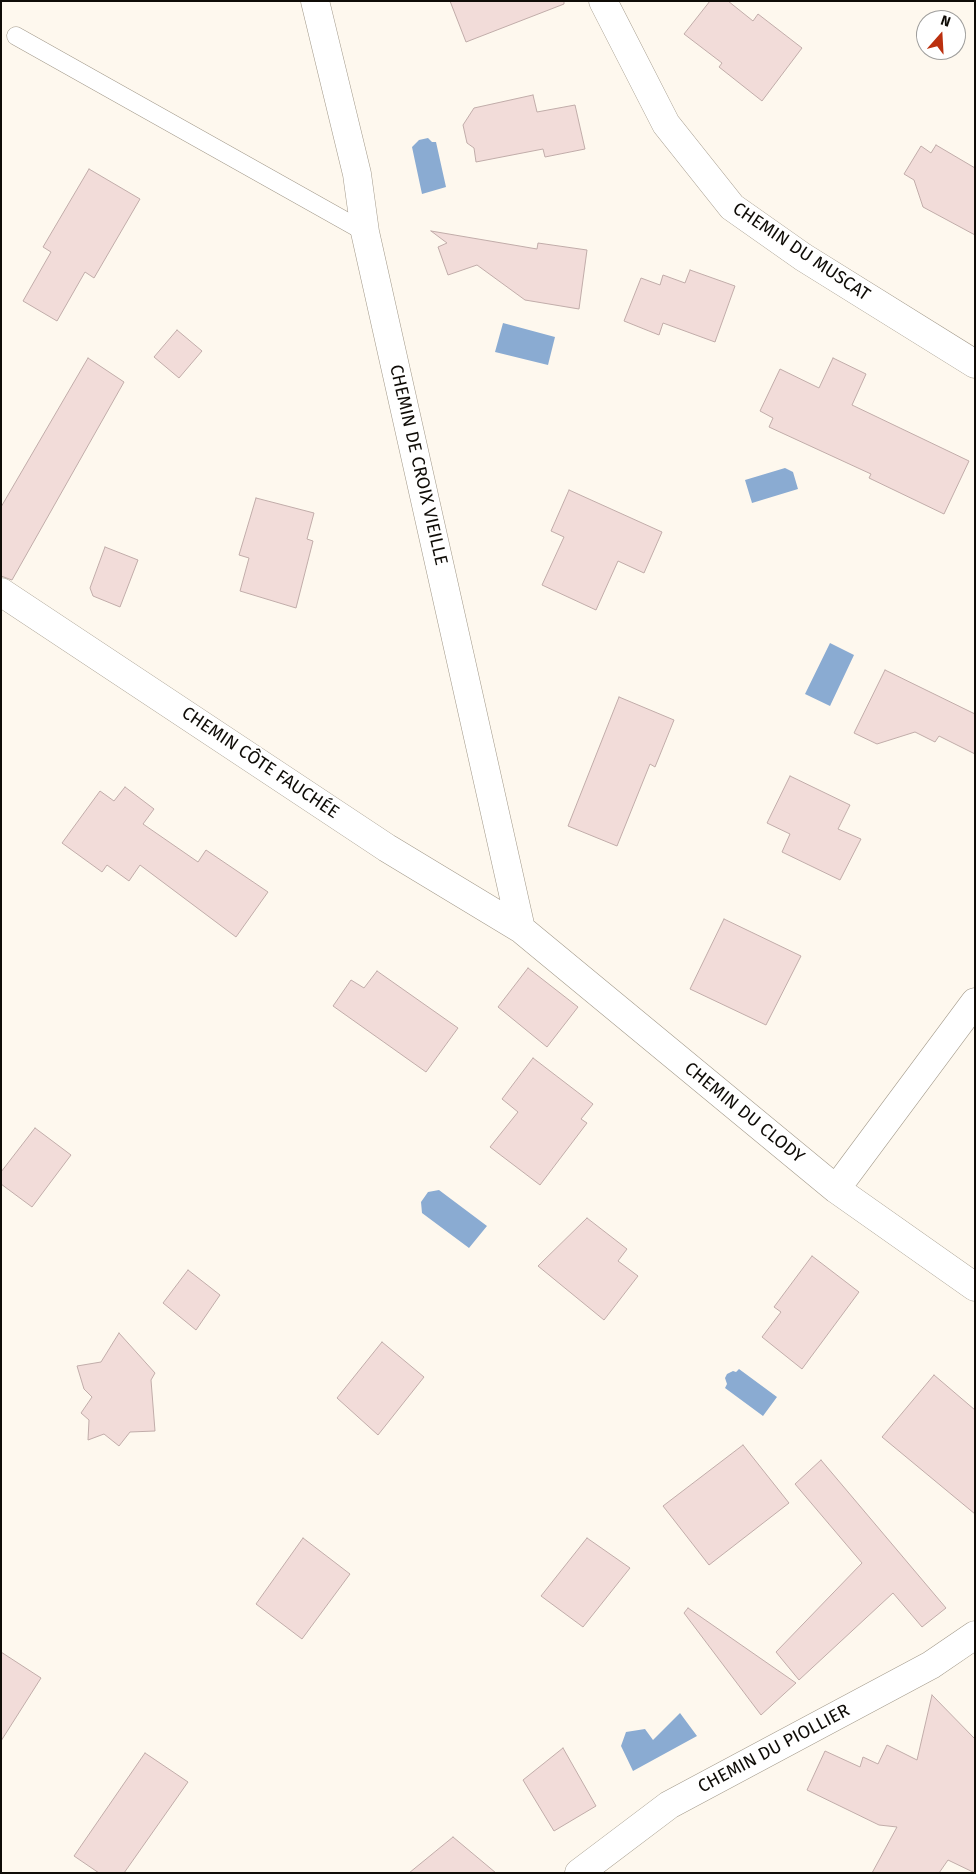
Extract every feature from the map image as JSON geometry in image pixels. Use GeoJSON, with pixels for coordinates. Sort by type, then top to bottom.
{"type":"FeatureCollection","features":[{"type":"Feature","properties":{"kind":"street","name":"CHEMIN DE CROIX VIEILLE"},"geometry":{"type":"LineString","coordinates":[[315,1],[357,174],[366,232],[522,929]]}},
{"type":"Feature","properties":{"kind":"street","name":"CHEMIN DU MUSCAT"},"geometry":{"type":"LineString","coordinates":[[603,1],[666,124],[732,207],[803,257],[975,364]]}},
{"type":"Feature","properties":{"kind":"street","name":"CHEMIN CÔTE FAUCHÉE"},"geometry":{"type":"LineString","coordinates":[[1,592],[387,848],[522,929]]}},
{"type":"Feature","properties":{"kind":"street","name":"CHEMIN DU CLODY"},"geometry":{"type":"LineString","coordinates":[[522,929],[836,1189],[975,1287]]}},
{"type":"Feature","properties":{"kind":"street"},"geometry":{"type":"LineString","coordinates":[[836,1189],[975,1002]]}},
{"type":"Feature","properties":{"kind":"street","name":"CHEMIN DU PIOLLIER"},"geometry":{"type":"LineString","coordinates":[[579,1873],[669,1805],[931,1665],[975,1635]]}},
{"type":"Feature","properties":{"kind":"lane"},"geometry":{"type":"LineString","coordinates":[[16,36],[366,232]]}},
{"type":"Feature","properties":{"kind":"water"},"geometry":{"type":"Polygon","coordinates":[[[428,138],[432,142],[436,142],[446,187],[422,194],[412,147],[419,140],[428,138]]]}},
{"type":"Feature","properties":{"kind":"water"},"geometry":{"type":"Polygon","coordinates":[[[503,323],[555,337],[548,365],[495,352],[503,323]]]}},
{"type":"Feature","properties":{"kind":"water"},"geometry":{"type":"Polygon","coordinates":[[[785,468],[793,472],[798,489],[752,503],[745,480],[785,468]]]}},
{"type":"Feature","properties":{"kind":"water"},"geometry":{"type":"Polygon","coordinates":[[[830,643],[854,655],[830,706],[805,694],[830,643]]]}},
{"type":"Feature","properties":{"kind":"water"},"geometry":{"type":"Polygon","coordinates":[[[439,1190],[487,1226],[469,1248],[422,1213],[421,1202],[428,1192],[439,1190]]]}},
{"type":"Feature","properties":{"kind":"water"},"geometry":{"type":"Polygon","coordinates":[[[739,1369],[777,1397],[763,1416],[725,1388],[727,1374],[733,1371],[736,1372],[739,1369]]]}},
{"type":"Feature","properties":{"kind":"water"},"geometry":{"type":"Polygon","coordinates":[[[680,1713],[697,1736],[633,1771],[621,1746],[626,1732],[645,1729],[653,1740],[680,1713]]]}},
{"type":"Feature","properties":{"kind":"building"},"geometry":{"type":"Polygon","coordinates":[[[450,1],[564,1],[564,4],[466,42],[450,1]]]}},
{"type":"Feature","properties":{"kind":"building"},"geometry":{"type":"Polygon","coordinates":[[[710,1],[728,1],[753,21],[758,14],[802,48],[762,101],[719,67],[722,63],[684,34],[710,1]]]}},
{"type":"Feature","properties":{"kind":"building"},"geometry":{"type":"Polygon","coordinates":[[[533,95],[537,112],[575,105],[585,149],[545,157],[543,149],[476,162],[474,148],[467,143],[463,125],[474,108],[533,95]]]}},
{"type":"Feature","properties":{"kind":"building"},"geometry":{"type":"Polygon","coordinates":[[[936,145],[975,168],[975,235],[923,207],[914,180],[904,174],[921,146],[931,153],[936,145]]]}},
{"type":"Feature","properties":{"kind":"building"},"geometry":{"type":"Polygon","coordinates":[[[89,169],[140,199],[94,278],[85,272],[57,321],[23,301],[51,252],[43,247],[89,169]]]}},
{"type":"Feature","properties":{"kind":"building"},"geometry":{"type":"Polygon","coordinates":[[[431,231],[537,249],[538,243],[587,250],[579,309],[525,300],[477,265],[448,275],[438,247],[447,243],[431,231]]]}},
{"type":"Feature","properties":{"kind":"building"},"geometry":{"type":"Polygon","coordinates":[[[690,270],[735,286],[715,342],[663,323],[659,335],[624,321],[641,278],[660,285],[663,275],[685,283],[690,270]]]}},
{"type":"Feature","properties":{"kind":"building"},"geometry":{"type":"Polygon","coordinates":[[[177,330],[202,351],[179,378],[154,357],[177,330]]]}},
{"type":"Feature","properties":{"kind":"building"},"geometry":{"type":"Polygon","coordinates":[[[88,358],[124,382],[12,580],[1,576],[1,507],[88,358]]]}},
{"type":"Feature","properties":{"kind":"building"},"geometry":{"type":"Polygon","coordinates":[[[833,358],[866,374],[852,405],[969,461],[944,514],[869,478],[871,474],[769,427],[773,418],[760,411],[780,369],[819,388],[833,358]]]}},
{"type":"Feature","properties":{"kind":"building"},"geometry":{"type":"Polygon","coordinates":[[[569,490],[662,532],[644,573],[618,561],[596,610],[542,585],[564,537],[551,531],[569,490]]]}},
{"type":"Feature","properties":{"kind":"building"},"geometry":{"type":"Polygon","coordinates":[[[256,498],[314,513],[307,539],[313,541],[296,608],[240,591],[249,558],[239,555],[256,498]]]}},
{"type":"Feature","properties":{"kind":"building"},"geometry":{"type":"Polygon","coordinates":[[[105,547],[138,560],[120,607],[93,596],[90,588],[105,547]]]}},
{"type":"Feature","properties":{"kind":"building"},"geometry":{"type":"Polygon","coordinates":[[[885,670],[975,714],[975,754],[939,736],[935,742],[915,732],[877,744],[854,733],[885,670]]]}},
{"type":"Feature","properties":{"kind":"building"},"geometry":{"type":"Polygon","coordinates":[[[619,697],[674,720],[655,767],[650,764],[617,846],[568,826],[619,697]]]}},
{"type":"Feature","properties":{"kind":"building"},"geometry":{"type":"Polygon","coordinates":[[[790,776],[850,805],[838,829],[861,839],[840,880],[782,852],[790,834],[767,823],[790,776]]]}},
{"type":"Feature","properties":{"kind":"building"},"geometry":{"type":"Polygon","coordinates":[[[125,787],[154,809],[143,824],[198,862],[206,850],[268,892],[236,937],[140,865],[129,881],[107,865],[102,872],[62,843],[100,791],[114,801],[125,787]]]}},
{"type":"Feature","properties":{"kind":"building"},"geometry":{"type":"Polygon","coordinates":[[[724,919],[801,956],[766,1025],[690,989],[724,919]]]}},
{"type":"Feature","properties":{"kind":"building"},"geometry":{"type":"Polygon","coordinates":[[[528,968],[578,1007],[547,1047],[498,1007],[528,968]]]}},
{"type":"Feature","properties":{"kind":"building"},"geometry":{"type":"Polygon","coordinates":[[[377,971],[458,1028],[426,1072],[333,1006],[351,980],[364,988],[377,971]]]}},
{"type":"Feature","properties":{"kind":"building"},"geometry":{"type":"Polygon","coordinates":[[[533,1058],[593,1104],[581,1119],[587,1123],[540,1185],[490,1147],[518,1112],[502,1099],[533,1058]]]}},
{"type":"Feature","properties":{"kind":"building"},"geometry":{"type":"Polygon","coordinates":[[[35,1128],[71,1155],[32,1207],[1,1184],[1,1172],[35,1128]]]}},
{"type":"Feature","properties":{"kind":"building"},"geometry":{"type":"Polygon","coordinates":[[[587,1218],[627,1249],[618,1261],[638,1276],[604,1320],[538,1266],[587,1218]]]}},
{"type":"Feature","properties":{"kind":"building"},"geometry":{"type":"Polygon","coordinates":[[[812,1256],[859,1292],[802,1369],[762,1337],[781,1312],[774,1307],[812,1256]]]}},
{"type":"Feature","properties":{"kind":"building"},"geometry":{"type":"Polygon","coordinates":[[[188,1270],[220,1295],[196,1330],[163,1303],[188,1270]]]}},
{"type":"Feature","properties":{"kind":"building"},"geometry":{"type":"Polygon","coordinates":[[[119,1333],[155,1373],[151,1380],[155,1431],[130,1432],[119,1446],[104,1434],[88,1440],[89,1420],[81,1413],[92,1397],[84,1389],[77,1366],[101,1362],[119,1333]]]}},
{"type":"Feature","properties":{"kind":"building"},"geometry":{"type":"Polygon","coordinates":[[[382,1342],[424,1377],[378,1435],[337,1398],[382,1342]]]}},
{"type":"Feature","properties":{"kind":"building"},"geometry":{"type":"Polygon","coordinates":[[[934,1375],[975,1410],[975,1514],[882,1437],[934,1375]]]}},
{"type":"Feature","properties":{"kind":"building"},"geometry":{"type":"Polygon","coordinates":[[[743,1445],[789,1503],[709,1565],[663,1506],[743,1445]]]}},
{"type":"Feature","properties":{"kind":"building"},"geometry":{"type":"Polygon","coordinates":[[[821,1460],[946,1608],[922,1627],[893,1593],[799,1680],[776,1652],[862,1563],[795,1484],[821,1460]]]}},
{"type":"Feature","properties":{"kind":"building"},"geometry":{"type":"Polygon","coordinates":[[[303,1538],[350,1574],[302,1639],[256,1604],[303,1538]]]}},
{"type":"Feature","properties":{"kind":"building"},"geometry":{"type":"Polygon","coordinates":[[[587,1538],[630,1568],[583,1627],[541,1596],[587,1538]]]}},
{"type":"Feature","properties":{"kind":"building"},"geometry":{"type":"Polygon","coordinates":[[[688,1608],[796,1683],[761,1715],[684,1613],[688,1608]]]}},
{"type":"Feature","properties":{"kind":"building"},"geometry":{"type":"Polygon","coordinates":[[[1,1652],[41,1678],[1,1741],[1,1652]]]}},
{"type":"Feature","properties":{"kind":"building"},"geometry":{"type":"Polygon","coordinates":[[[932,1695],[975,1739],[975,1873],[948,1860],[939,1873],[872,1873],[897,1827],[879,1825],[807,1790],[825,1751],[860,1767],[863,1757],[878,1764],[887,1745],[917,1760],[932,1695]]]}},
{"type":"Feature","properties":{"kind":"building"},"geometry":{"type":"Polygon","coordinates":[[[563,1748],[596,1806],[554,1831],[523,1780],[563,1748]]]}},
{"type":"Feature","properties":{"kind":"building"},"geometry":{"type":"Polygon","coordinates":[[[145,1753],[188,1782],[124,1873],[99,1873],[74,1856],[145,1753]]]}},
{"type":"Feature","properties":{"kind":"building"},"geometry":{"type":"Polygon","coordinates":[[[453,1837],[496,1873],[409,1873],[453,1837]]]}}]}
